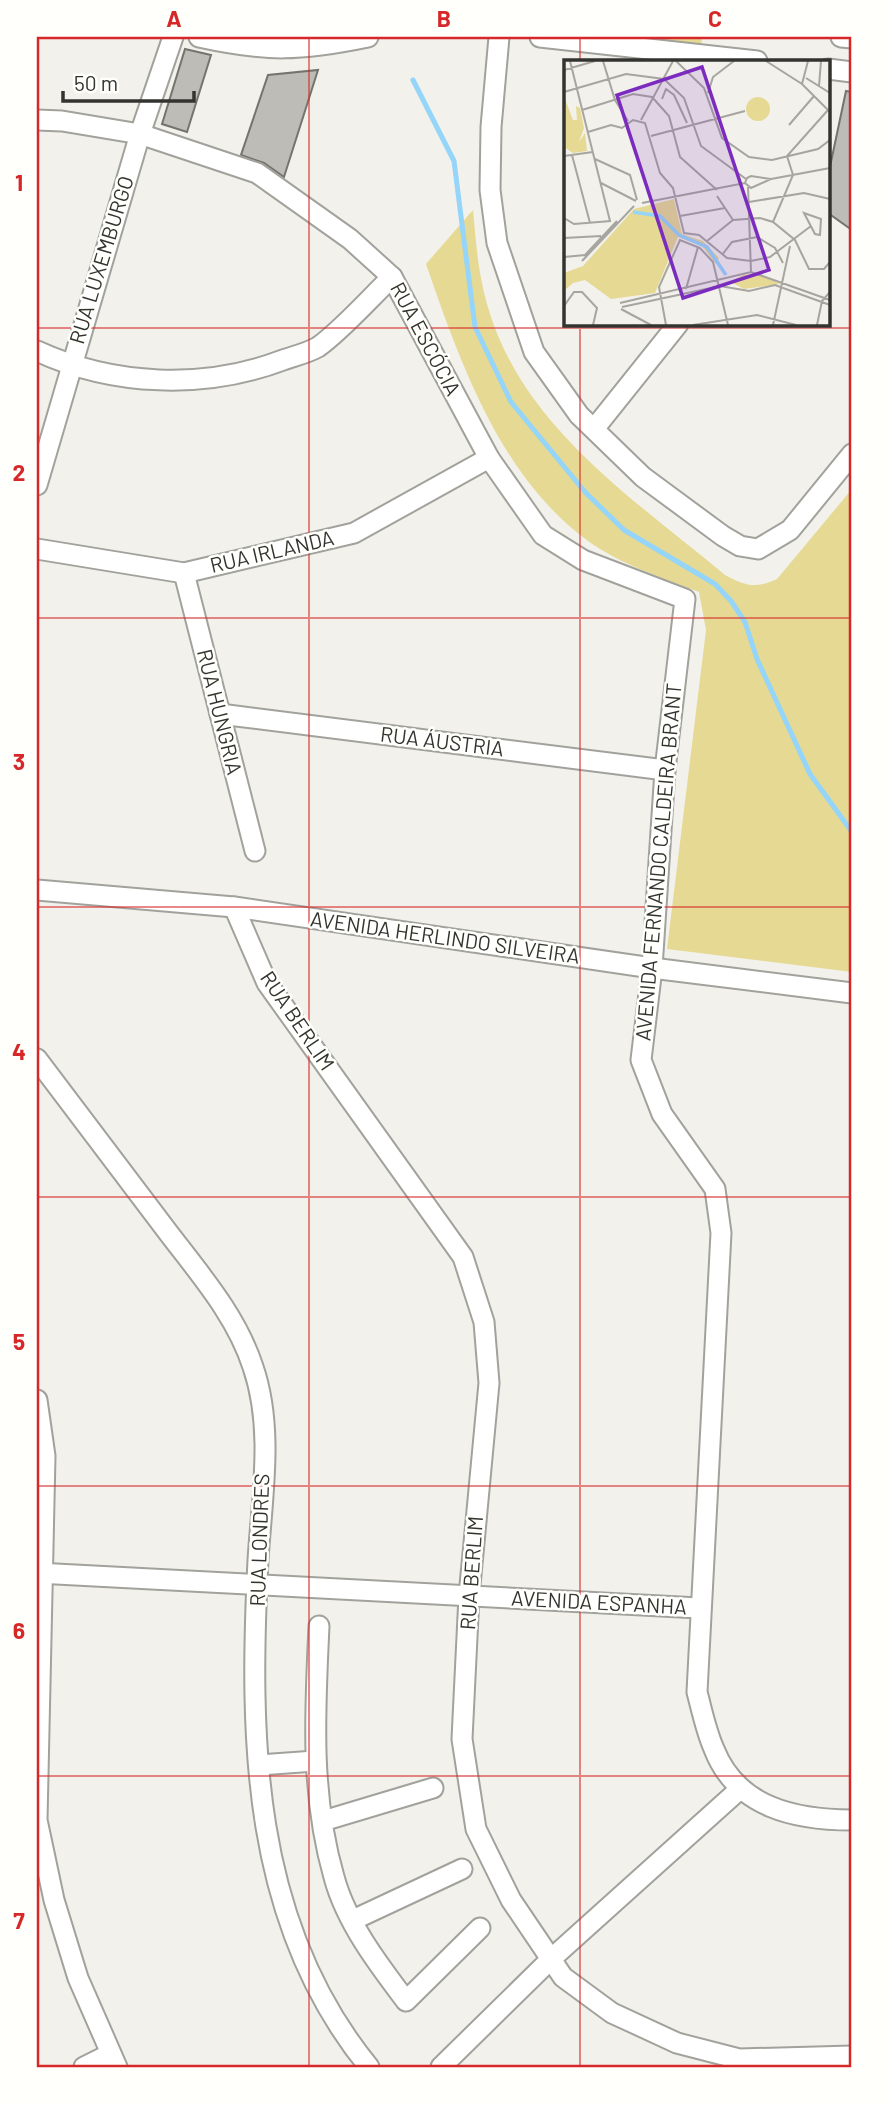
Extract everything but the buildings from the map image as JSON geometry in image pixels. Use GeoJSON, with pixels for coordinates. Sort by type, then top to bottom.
{"type":"FeatureCollection","features":[{"type":"Feature","properties":{"kind":"street","name":"RUA LUXEMBURGO"},"geometry":{"type":"LineString","coordinates":[[37,485],[140,134],[173,37]]}},
{"type":"Feature","properties":{"kind":"street"},"geometry":{"type":"LineString","coordinates":[[199,37],[249,48],[306,49],[362,37]]}},
{"type":"Feature","properties":{"kind":"street"},"geometry":{"type":"LineString","coordinates":[[499,37],[490,190],[497,243],[534,352],[579,415],[643,477],[723,536],[740,546],[758,549],[790,530],[852,454]]}},
{"type":"Feature","properties":{"kind":"street"},"geometry":{"type":"LineString","coordinates":[[541,37],[748,60]]}},
{"type":"Feature","properties":{"kind":"street"},"geometry":{"type":"LineString","coordinates":[[841,37],[852,38]]}},
{"type":"Feature","properties":{"kind":"street"},"geometry":{"type":"LineString","coordinates":[[830,74],[852,72]]}},
{"type":"Feature","properties":{"kind":"street","name":"RUA ESCÓCIA"},"geometry":{"type":"LineString","coordinates":[[37,120],[62,121],[140,134],[257,173],[350,239],[392,277],[489,458],[543,535],[583,560],[685,599]]}},
{"type":"Feature","properties":{"kind":"street"},"geometry":{"type":"LineString","coordinates":[[37,351],[71,366],[130,379],[199,379],[256,370],[317,347],[392,277]]}},
{"type":"Feature","properties":{"kind":"street"},"geometry":{"type":"LineString","coordinates":[[594,429],[676,326]]}},
{"type":"Feature","properties":{"kind":"street","name":"RUA IRLANDA"},"geometry":{"type":"LineString","coordinates":[[37,549],[184,573],[354,533],[489,458]]}},
{"type":"Feature","properties":{"kind":"street","name":"RUA HUNGRIA"},"geometry":{"type":"LineString","coordinates":[[184,573],[255,851]]}},
{"type":"Feature","properties":{"kind":"street","name":"AVENIDA FERNANDO CALDEIRA BRANT"},"geometry":{"type":"LineString","coordinates":[[685,599],[665,770],[652,968],[641,1060],[662,1114],[715,1189],[721,1233],[699,1608],[697,1692],[714,1751],[740,1789]]}},
{"type":"Feature","properties":{"kind":"street","name":"RUA ÁUSTRIA"},"geometry":{"type":"LineString","coordinates":[[220,714],[665,770]]}},
{"type":"Feature","properties":{"kind":"street","name":"AVENIDA HERLINDO SILVEIRA"},"geometry":{"type":"LineString","coordinates":[[37,890],[234,907],[652,968],[852,993]]}},
{"type":"Feature","properties":{"kind":"street","name":"RUA BERLIM"},"geometry":{"type":"LineString","coordinates":[[234,907],[267,983],[463,1257],[484,1322],[489,1383],[469,1596],[462,1739],[476,1829],[510,1900],[563,1977],[612,2013],[677,2043],[739,2059],[852,2056]]}},
{"type":"Feature","properties":{"kind":"street","name":"RUA LONDRES"},"geometry":{"type":"LineString","coordinates":[[37,1059],[223,1306],[253,1366],[265,1421],[257,1586],[260,1800],[271,1864],[299,1954],[339,2031],[369,2067]]}},
{"type":"Feature","properties":{"kind":"street"},"geometry":{"type":"LineString","coordinates":[[37,1400],[45,1456],[37,1820],[54,1900],[78,1978],[113,2060],[84,2067]]}},
{"type":"Feature","properties":{"kind":"street","name":"AVENIDA ESPANHA"},"geometry":{"type":"LineString","coordinates":[[41,1574],[699,1608]]}},
{"type":"Feature","properties":{"kind":"street"},"geometry":{"type":"LineString","coordinates":[[319,1626],[315,1761],[334,1878],[352,1920],[406,2001],[481,1928]]}},
{"type":"Feature","properties":{"kind":"street"},"geometry":{"type":"LineString","coordinates":[[259,1765],[315,1761]]}},
{"type":"Feature","properties":{"kind":"street"},"geometry":{"type":"LineString","coordinates":[[323,1821],[433,1788]]}},
{"type":"Feature","properties":{"kind":"street"},"geometry":{"type":"LineString","coordinates":[[441,2067],[551,1959],[740,1789],[786,1815],[817,1820],[852,1820]]}},
{"type":"Feature","properties":{"kind":"street"},"geometry":{"type":"LineString","coordinates":[[352,1920],[462,1869]]}},
{"type":"Feature","properties":{"kind":"shaded area"},"geometry":{"type":"Polygon","coordinates":[[[617,37],[702,37],[701,47],[617,37]]]}},
{"type":"Feature","properties":{"kind":"shaded area"},"geometry":{"type":"Polygon","coordinates":[[[473,210],[479,269],[487,304],[503,348],[526,387],[553,423],[584,456],[618,488],[725,575],[751,585],[777,579],[852,489],[852,972],[667,949],[706,630],[699,592],[627,564],[588,541],[557,515],[530,484],[507,451],[469,378],[426,264],[473,210]]]}},
{"type":"Feature","properties":{"kind":"waterway"},"geometry":{"type":"LineString","coordinates":[[413,80],[454,161],[475,327],[511,402],[585,492],[624,530],[715,584],[731,601],[745,622],[757,659],[810,774],[852,832]]}}]}
